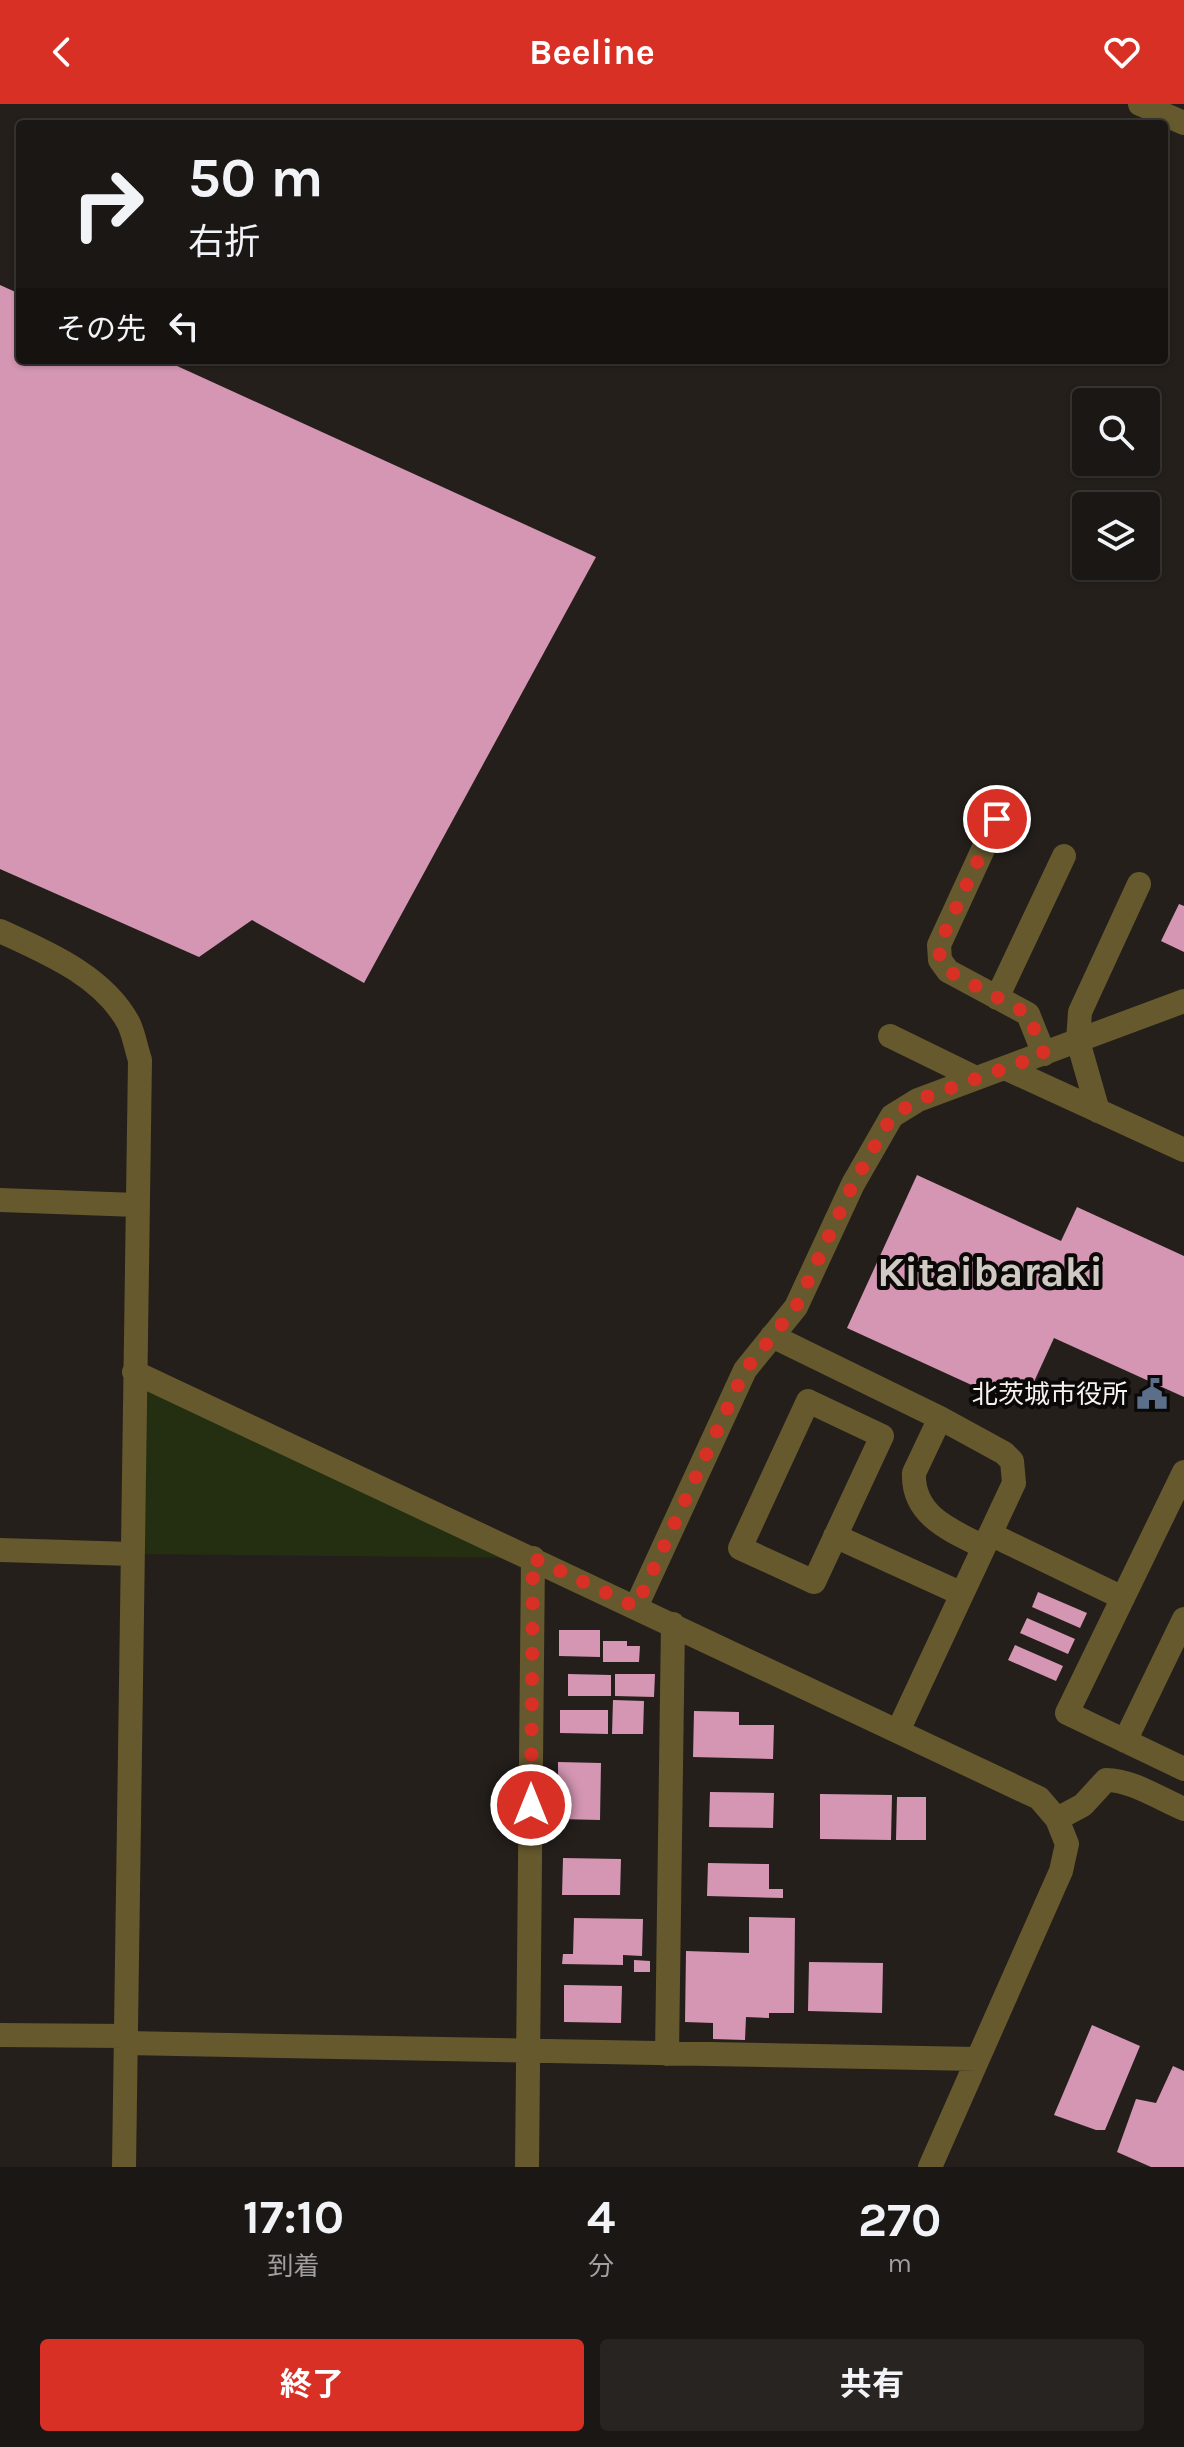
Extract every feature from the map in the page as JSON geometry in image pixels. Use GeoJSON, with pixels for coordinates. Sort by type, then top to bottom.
{"type":"FeatureCollection","features":[{"type":"Feature","properties":{"kind":"street"},"geometry":{"type":"LineString","coordinates":[[1140,104],[1184,123]]}},
{"type":"Feature","properties":{"kind":"street"},"geometry":{"type":"LineString","coordinates":[[997,819],[939,945],[940,960],[948,971],[1028,1014],[1044,1054]]}},
{"type":"Feature","properties":{"kind":"street"},"geometry":{"type":"LineString","coordinates":[[997,998],[1064,856]]}},
{"type":"Feature","properties":{"kind":"street"},"geometry":{"type":"LineString","coordinates":[[1098,1111],[1078,1041],[1080,1012],[1139,884]]}},
{"type":"Feature","properties":{"kind":"street"},"geometry":{"type":"LineString","coordinates":[[0,931],[67,962],[108,998],[129,1024],[140,1060],[124,2167]]}},
{"type":"Feature","properties":{"kind":"street"},"geometry":{"type":"LineString","coordinates":[[636,1607],[745,1370],[796,1307],[853,1184],[892,1116],[918,1100],[1184,1001]]}},
{"type":"Feature","properties":{"kind":"street"},"geometry":{"type":"LineString","coordinates":[[890,1036],[976,1078]]}},
{"type":"Feature","properties":{"kind":"street"},"geometry":{"type":"LineString","coordinates":[[1005,1068],[1184,1150]]}},
{"type":"Feature","properties":{"kind":"street"},"geometry":{"type":"LineString","coordinates":[[0,1200],[137,1205]]}},
{"type":"Feature","properties":{"kind":"street"},"geometry":{"type":"LineString","coordinates":[[772,1336],[940,1418],[1004,1453],[1012,1461],[1014,1483],[898,1731]]}},
{"type":"Feature","properties":{"kind":"street"},"geometry":{"type":"LineString","coordinates":[[134,1372],[1039,1798],[1057,1819],[1067,1844],[1061,1871],[930,2167]]}},
{"type":"Feature","properties":{"kind":"street"},"geometry":{"type":"LineString","coordinates":[[808,1401],[882,1436],[835,1536],[814,1582],[740,1548],[808,1401]]}},
{"type":"Feature","properties":{"kind":"street"},"geometry":{"type":"LineString","coordinates":[[940,1418],[914,1473],[923,1504],[939,1525],[987,1541],[1123,1598]]}},
{"type":"Feature","properties":{"kind":"street"},"geometry":{"type":"LineString","coordinates":[[1184,1472],[1067,1713],[1184,1769]]}},
{"type":"Feature","properties":{"kind":"street"},"geometry":{"type":"LineString","coordinates":[[835,1536],[962,1594]]}},
{"type":"Feature","properties":{"kind":"street"},"geometry":{"type":"LineString","coordinates":[[0,1550],[132,1554]]}},
{"type":"Feature","properties":{"kind":"street"},"geometry":{"type":"LineString","coordinates":[[527,2167],[533,1558]]}},
{"type":"Feature","properties":{"kind":"street"},"geometry":{"type":"LineString","coordinates":[[1125,1741],[1184,1619]]}},
{"type":"Feature","properties":{"kind":"street"},"geometry":{"type":"LineString","coordinates":[[667,2054],[673,1624]]}},
{"type":"Feature","properties":{"kind":"street"},"geometry":{"type":"LineString","coordinates":[[1057,1819],[1083,1805],[1106,1780],[1131,1785],[1184,1808]]}},
{"type":"Feature","properties":{"kind":"street"},"geometry":{"type":"LineString","coordinates":[[0,2035],[529,2051],[977,2059]]}},
{"type":"Feature","properties":{"kind":"green space"},"geometry":{"type":"Polygon","coordinates":[[[134,1372],[533,1558],[132,1554],[134,1372]]]}},
{"type":"Feature","properties":{"kind":"building"},"geometry":{"type":"Polygon","coordinates":[[[0,285],[16,292],[16,364],[173,364],[596,557],[364,983],[252,920],[199,957],[0,869],[0,285]]]}},
{"type":"Feature","properties":{"kind":"building"},"geometry":{"type":"Polygon","coordinates":[[[1179,904],[1184,906],[1184,952],[1161,941],[1179,904]]]}},
{"type":"Feature","properties":{"kind":"building"},"geometry":{"type":"Polygon","coordinates":[[[917,1175],[1061,1241],[1077,1207],[1184,1256],[1184,1397],[1054,1338],[1022,1408],[847,1328],[917,1175]]]}},
{"type":"Feature","properties":{"kind":"building"},"geometry":{"type":"Polygon","coordinates":[[[1038,1592],[1087,1613],[1080,1628],[1032,1607],[1038,1592]]]}},
{"type":"Feature","properties":{"kind":"building"},"geometry":{"type":"Polygon","coordinates":[[[1027,1618],[1075,1639],[1068,1654],[1020,1633],[1027,1618]]]}},
{"type":"Feature","properties":{"kind":"building"},"geometry":{"type":"Polygon","coordinates":[[[559,1630],[600,1630],[600,1657],[559,1656],[559,1630]]]}},
{"type":"Feature","properties":{"kind":"building"},"geometry":{"type":"Polygon","coordinates":[[[603,1641],[627,1641],[627,1646],[640,1646],[639,1662],[603,1662],[603,1641]]]}},
{"type":"Feature","properties":{"kind":"building"},"geometry":{"type":"Polygon","coordinates":[[[1015,1645],[1063,1666],[1056,1681],[1008,1660],[1015,1645]]]}},
{"type":"Feature","properties":{"kind":"building"},"geometry":{"type":"Polygon","coordinates":[[[568,1674],[611,1675],[611,1696],[568,1696],[568,1674]]]}},
{"type":"Feature","properties":{"kind":"building"},"geometry":{"type":"Polygon","coordinates":[[[615,1674],[655,1674],[654,1697],[615,1696],[615,1674]]]}},
{"type":"Feature","properties":{"kind":"building"},"geometry":{"type":"Polygon","coordinates":[[[613,1700],[644,1701],[643,1734],[612,1734],[613,1700]]]}},
{"type":"Feature","properties":{"kind":"building"},"geometry":{"type":"Polygon","coordinates":[[[560,1710],[608,1710],[608,1734],[560,1733],[560,1710]]]}},
{"type":"Feature","properties":{"kind":"building"},"geometry":{"type":"Polygon","coordinates":[[[694,1711],[739,1712],[739,1725],[774,1725],[773,1759],[693,1757],[694,1711]]]}},
{"type":"Feature","properties":{"kind":"building"},"geometry":{"type":"Polygon","coordinates":[[[558,1762],[601,1763],[600,1820],[558,1819],[558,1762]]]}},
{"type":"Feature","properties":{"kind":"building"},"geometry":{"type":"Polygon","coordinates":[[[710,1792],[774,1793],[773,1828],[709,1827],[710,1792]]]}},
{"type":"Feature","properties":{"kind":"building"},"geometry":{"type":"Polygon","coordinates":[[[820,1794],[892,1795],[891,1840],[820,1839],[820,1794]]]}},
{"type":"Feature","properties":{"kind":"building"},"geometry":{"type":"Polygon","coordinates":[[[897,1797],[926,1797],[926,1840],[896,1840],[897,1797]]]}},
{"type":"Feature","properties":{"kind":"building"},"geometry":{"type":"Polygon","coordinates":[[[563,1858],[621,1859],[620,1895],[562,1895],[563,1858]]]}},
{"type":"Feature","properties":{"kind":"building"},"geometry":{"type":"Polygon","coordinates":[[[708,1863],[769,1864],[769,1889],[783,1889],[783,1898],[707,1896],[708,1863]]]}},
{"type":"Feature","properties":{"kind":"building"},"geometry":{"type":"Polygon","coordinates":[[[749,1917],[795,1918],[794,2013],[769,2013],[769,2018],[746,2017],[745,2040],[713,2039],[713,2023],[685,2022],[686,1951],[749,1953],[749,1917]]]}},
{"type":"Feature","properties":{"kind":"building"},"geometry":{"type":"Polygon","coordinates":[[[574,1918],[643,1919],[642,1956],[623,1955],[623,1965],[562,1964],[563,1954],[573,1954],[574,1918]]]}},
{"type":"Feature","properties":{"kind":"building"},"geometry":{"type":"Polygon","coordinates":[[[634,1960],[650,1961],[650,1972],[634,1972],[634,1960]]]}},
{"type":"Feature","properties":{"kind":"building"},"geometry":{"type":"Polygon","coordinates":[[[809,1962],[883,1963],[882,2013],[808,2011],[809,1962]]]}},
{"type":"Feature","properties":{"kind":"building"},"geometry":{"type":"Polygon","coordinates":[[[564,1985],[622,1986],[621,2023],[564,2022],[564,1985]]]}},
{"type":"Feature","properties":{"kind":"building"},"geometry":{"type":"Polygon","coordinates":[[[1092,2025],[1140,2046],[1105,2130],[1096,2130],[1054,2115],[1092,2025]]]}},
{"type":"Feature","properties":{"kind":"building"},"geometry":{"type":"Polygon","coordinates":[[[1173,2066],[1184,2071],[1184,2167],[1151,2167],[1117,2152],[1136,2099],[1156,2103],[1173,2066]]]}},
{"type":"Feature","properties":{"kind":"place","name":"北茨城市役所"},"geometry":{"type":"Point","coordinates":[1152,1394]}},
{"type":"Feature","properties":{"kind":"district","name":"Kitaibaraki"},"geometry":{"type":"Point","coordinates":[990,1272]}},
{"type":"Feature","properties":{"kind":"route"},"geometry":{"type":"LineString","coordinates":[[531,1805],[533,1558],[636,1607],[745,1370],[796,1307],[853,1184],[892,1116],[918,1100],[1044,1054],[1028,1014],[948,971],[940,960],[939,945],[997,819]]}}]}
